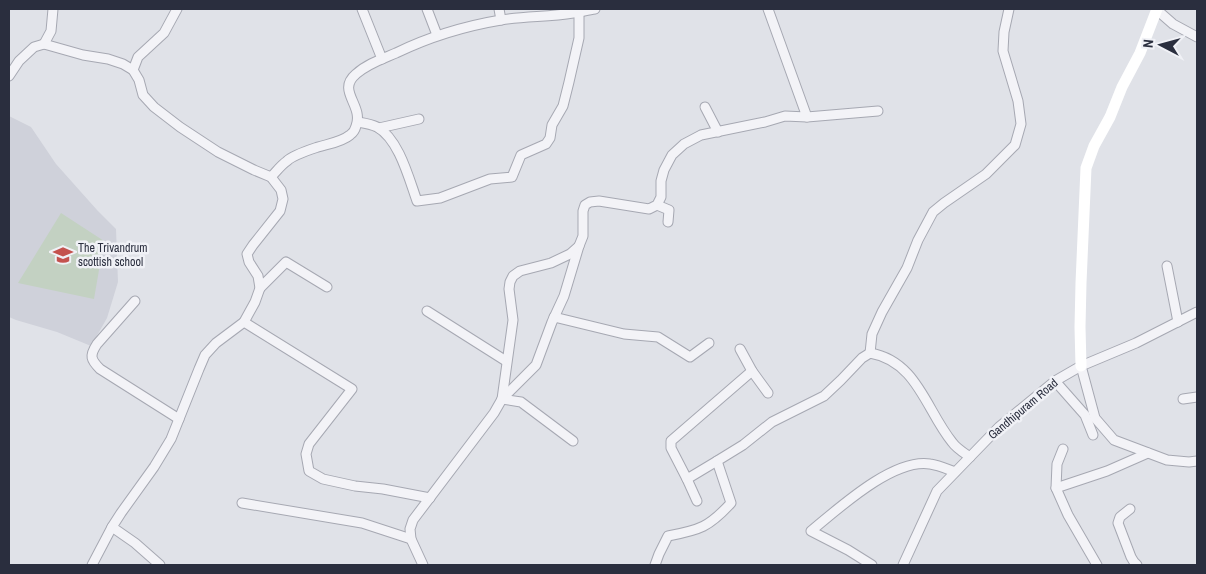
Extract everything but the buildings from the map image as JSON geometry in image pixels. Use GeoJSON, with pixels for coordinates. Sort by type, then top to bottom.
{"type":"FeatureCollection","features":[{"type":"Feature","properties":{"kind":"street"},"geometry":{"type":"LineString","coordinates":[[44,44],[51,31],[52,9]]}},
{"type":"Feature","properties":{"kind":"street"},"geometry":{"type":"LineString","coordinates":[[133,70],[138,57],[164,33],[177,9]]}},
{"type":"Feature","properties":{"kind":"street"},"geometry":{"type":"LineString","coordinates":[[362,9],[382,59]]}},
{"type":"Feature","properties":{"kind":"street"},"geometry":{"type":"LineString","coordinates":[[427,9],[437,36]]}},
{"type":"Feature","properties":{"kind":"street"},"geometry":{"type":"LineString","coordinates":[[499,9],[501,20]]}},
{"type":"Feature","properties":{"kind":"street"},"geometry":{"type":"LineString","coordinates":[[271,177],[288,160],[316,148],[342,140],[355,130],[358,116],[348,92],[349,82],[365,66],[437,36],[501,20],[595,9]]}},
{"type":"Feature","properties":{"kind":"street"},"geometry":{"type":"LineString","coordinates":[[768,9],[808,117]]}},
{"type":"Feature","properties":{"kind":"street"},"geometry":{"type":"LineString","coordinates":[[870,353],[872,334],[907,268],[918,240],[933,212],[986,174],[1015,145],[1021,124],[1018,102],[1004,51],[1004,32],[1009,9]]}},
{"type":"Feature","properties":{"kind":"street"},"geometry":{"type":"LineString","coordinates":[[1197,37],[1173,24],[1157,9],[1140,53],[1094,146],[1086,168],[1080,327],[1082,366],[1095,418],[1114,440],[1167,460],[1197,461]]}},
{"type":"Feature","properties":{"kind":"street"},"geometry":{"type":"LineString","coordinates":[[358,122],[371,124],[379,128],[397,149],[417,201],[440,198],[490,179],[512,177],[521,155],[546,144],[550,138],[552,125],[563,106],[579,38],[579,12]]}},
{"type":"Feature","properties":{"kind":"street"},"geometry":{"type":"LineString","coordinates":[[9,76],[19,61],[34,47],[44,44],[123,64],[133,70],[139,80],[143,95],[154,107],[218,152],[271,177],[281,190],[283,199],[280,211],[252,245],[247,254],[249,262],[258,276],[260,288],[256,302],[244,322],[216,343],[206,355],[171,438],[154,467],[120,512],[92,565]]}},
{"type":"Feature","properties":{"kind":"street"},"geometry":{"type":"LineString","coordinates":[[705,107],[718,132]]}},
{"type":"Feature","properties":{"kind":"street"},"geometry":{"type":"LineString","coordinates":[[423,565],[412,539],[410,528],[413,520],[494,413],[502,399],[536,365],[564,296],[583,236],[583,211],[585,205],[590,202],[599,201],[648,209],[657,205],[661,197],[661,181],[664,170],[672,155],[684,144],[701,135],[785,116],[808,117],[878,112]]}},
{"type":"Feature","properties":{"kind":"street"},"geometry":{"type":"LineString","coordinates":[[379,128],[419,119]]}},
{"type":"Feature","properties":{"kind":"street"},"geometry":{"type":"LineString","coordinates":[[657,205],[669,210],[668,222]]}},
{"type":"Feature","properties":{"kind":"street"},"geometry":{"type":"LineString","coordinates":[[502,399],[513,320],[509,289],[513,276],[520,271],[551,263],[570,254],[579,246]]}},
{"type":"Feature","properties":{"kind":"street"},"geometry":{"type":"LineString","coordinates":[[260,288],[286,262],[327,287]]}},
{"type":"Feature","properties":{"kind":"street"},"geometry":{"type":"LineString","coordinates":[[1167,266],[1178,322]]}},
{"type":"Feature","properties":{"kind":"street"},"geometry":{"type":"LineString","coordinates":[[135,301],[97,344],[92,354],[92,359],[100,369],[179,419]]}},
{"type":"Feature","properties":{"kind":"street"},"geometry":{"type":"LineString","coordinates":[[427,311],[506,361]]}},
{"type":"Feature","properties":{"kind":"street","name":"Gandhipuram Road"},"geometry":{"type":"LineString","coordinates":[[903,565],[937,491],[999,427],[1055,381],[1082,366],[1136,344],[1197,312]]}},
{"type":"Feature","properties":{"kind":"street"},"geometry":{"type":"LineString","coordinates":[[554,317],[624,334],[658,337],[690,357],[710,343]]}},
{"type":"Feature","properties":{"kind":"street"},"geometry":{"type":"LineString","coordinates":[[244,322],[352,389],[309,444],[306,454],[309,471],[331,481],[430,498]]}},
{"type":"Feature","properties":{"kind":"street"},"geometry":{"type":"LineString","coordinates":[[740,349],[752,371],[768,393]]}},
{"type":"Feature","properties":{"kind":"street"},"geometry":{"type":"LineString","coordinates":[[687,479],[743,445],[772,422],[824,396],[862,358],[870,353],[890,359],[909,375],[952,443],[970,458]]}},
{"type":"Feature","properties":{"kind":"street"},"geometry":{"type":"LineString","coordinates":[[697,501],[671,448],[671,441],[752,371]]}},
{"type":"Feature","properties":{"kind":"street"},"geometry":{"type":"LineString","coordinates":[[1055,381],[1085,415],[1093,435]]}},
{"type":"Feature","properties":{"kind":"street"},"geometry":{"type":"LineString","coordinates":[[1182,399],[1197,397]]}},
{"type":"Feature","properties":{"kind":"street"},"geometry":{"type":"LineString","coordinates":[[502,399],[521,402],[573,441]]}},
{"type":"Feature","properties":{"kind":"street"},"geometry":{"type":"LineString","coordinates":[[1063,449],[1057,464],[1056,488],[1068,515],[1096,565]]}},
{"type":"Feature","properties":{"kind":"street"},"geometry":{"type":"LineString","coordinates":[[1056,488],[1107,471],[1148,453]]}},
{"type":"Feature","properties":{"kind":"street"},"geometry":{"type":"LineString","coordinates":[[656,565],[668,536],[702,528],[731,503],[717,460]]}},
{"type":"Feature","properties":{"kind":"street"},"geometry":{"type":"LineString","coordinates":[[872,565],[811,531],[873,482],[899,469],[920,464],[930,464],[956,472]]}},
{"type":"Feature","properties":{"kind":"street"},"geometry":{"type":"LineString","coordinates":[[242,503],[362,523],[412,539]]}},
{"type":"Feature","properties":{"kind":"street"},"geometry":{"type":"LineString","coordinates":[[1130,509],[1120,517],[1118,523],[1134,562],[1138,565]]}},
{"type":"Feature","properties":{"kind":"street"},"geometry":{"type":"LineString","coordinates":[[112,527],[135,543],[160,565]]}},
{"type":"Feature","properties":{"kind":"shaded area","name":"The Trivandrum scottish school"},"geometry":{"type":"Polygon","coordinates":[[[9,116],[31,127],[56,164],[116,229],[118,282],[107,318],[91,346],[57,332],[9,317],[9,116]]]}},
{"type":"Feature","properties":{"kind":"green space"},"geometry":{"type":"Polygon","coordinates":[[[61,213],[104,241],[94,299],[18,283],[61,213]]]}},
{"type":"Feature","properties":{"kind":"place","name":"The Trivandrum scottish school"},"geometry":{"type":"Point","coordinates":[63,255]}}]}
